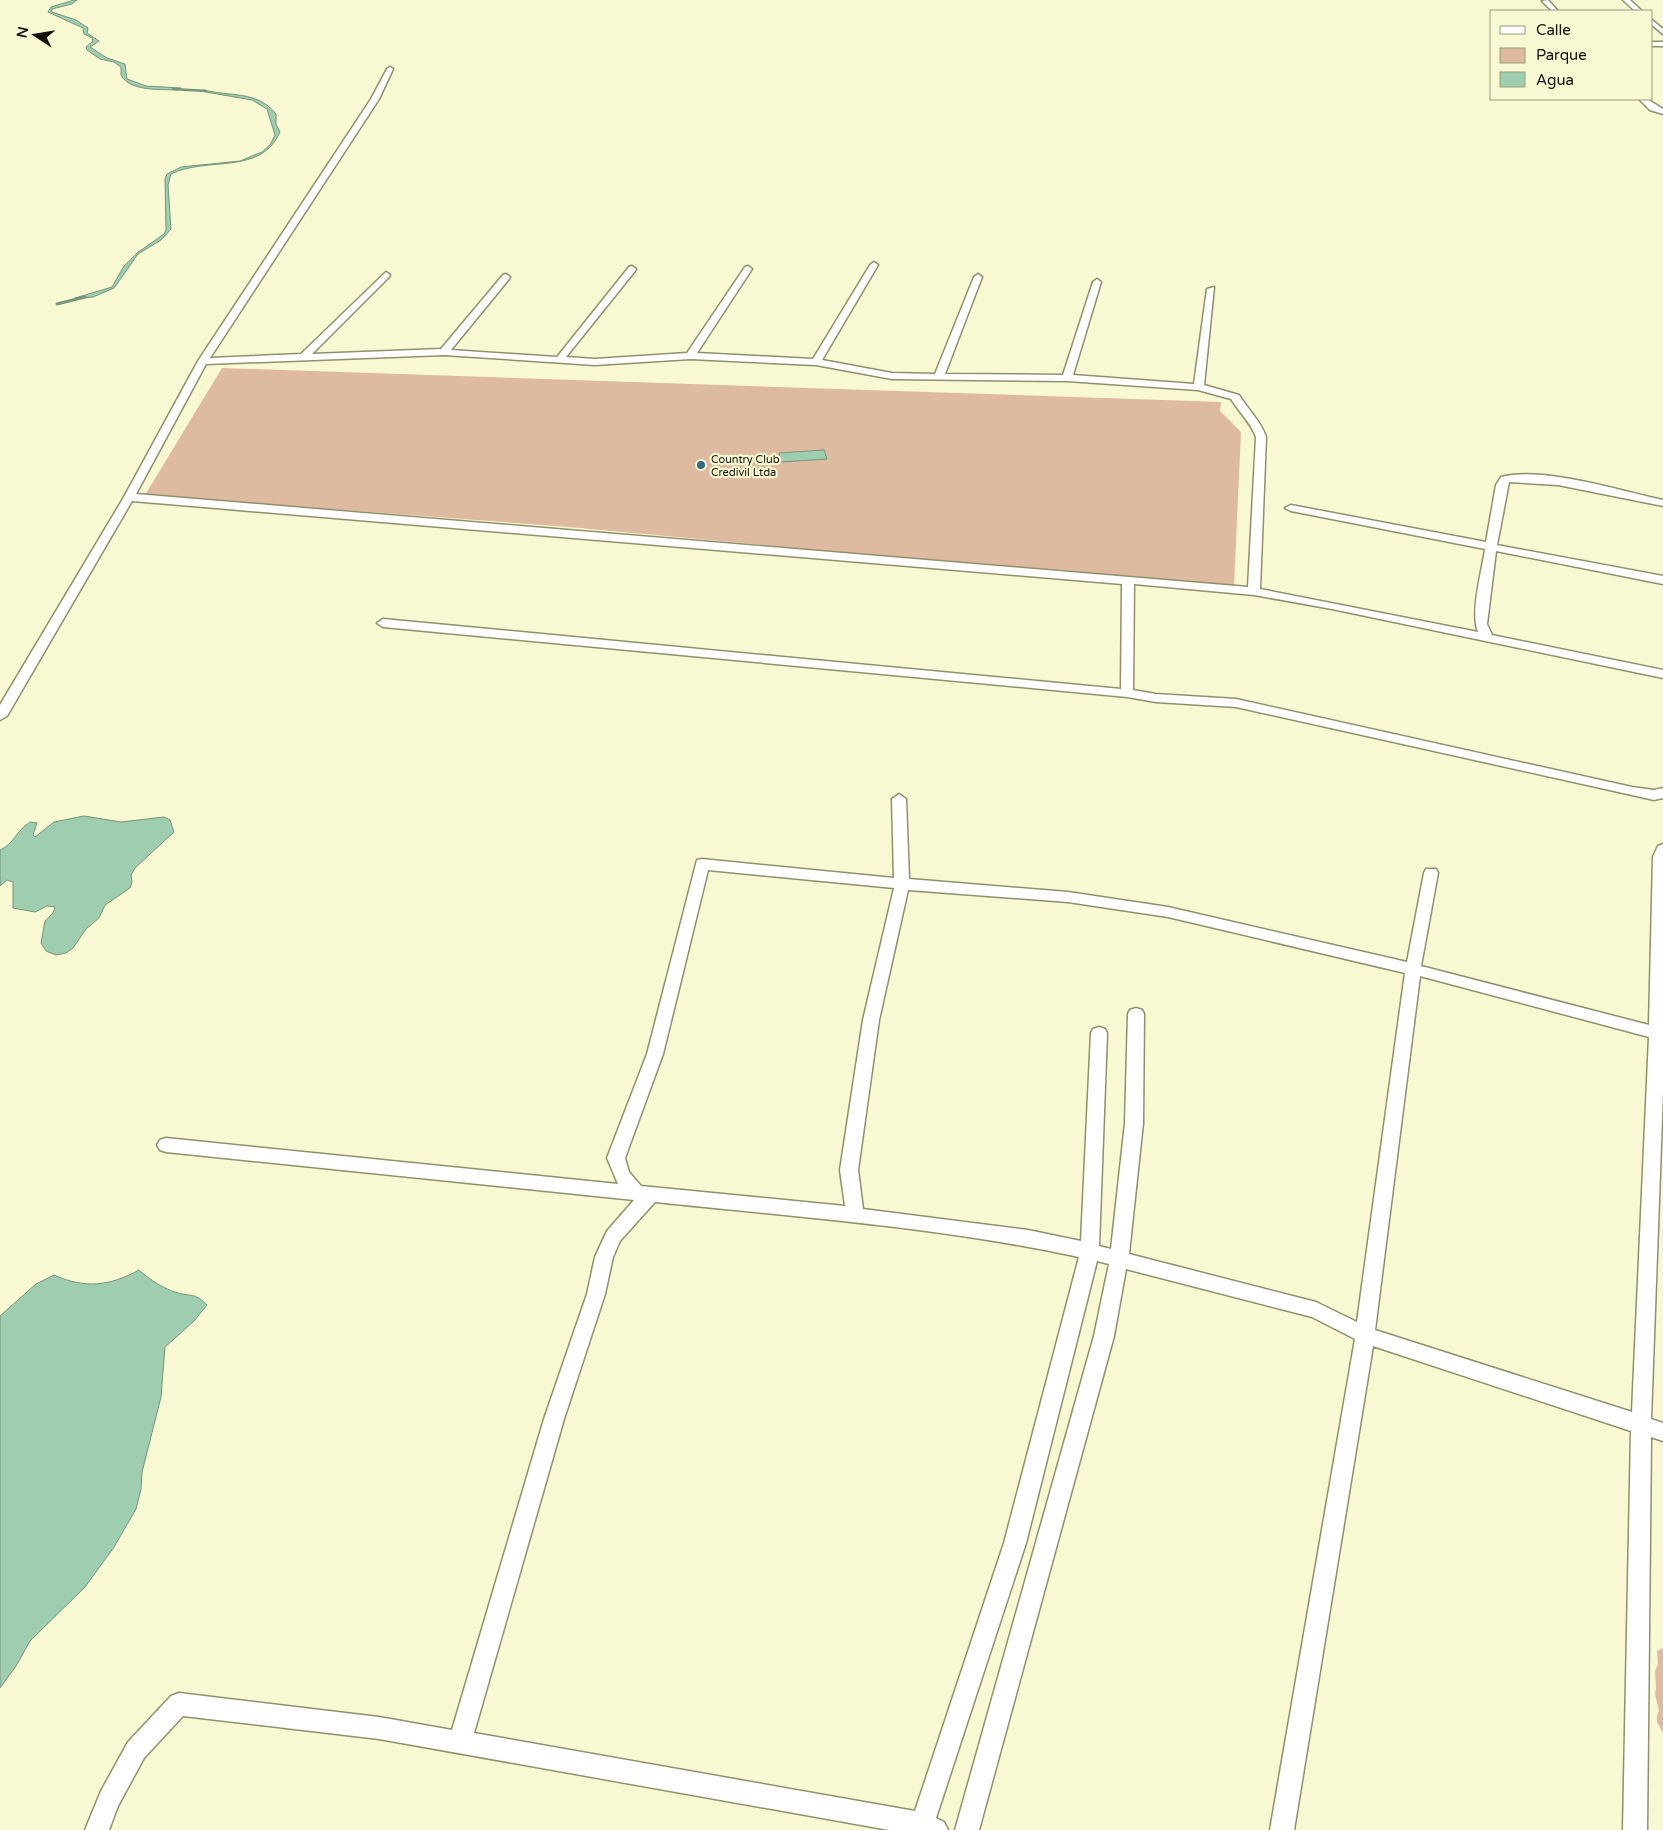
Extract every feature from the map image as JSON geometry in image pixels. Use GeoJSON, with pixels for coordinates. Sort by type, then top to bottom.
{"type":"FeatureCollection","features":[{"type":"Feature","properties":{"kind":"street"},"geometry":{"type":"LineString","coordinates":[[1626,0],[1638,10]]}},
{"type":"Feature","properties":{"kind":"street"},"geometry":{"type":"LineString","coordinates":[[1545,1],[1554,10]]}},
{"type":"Feature","properties":{"kind":"street"},"geometry":{"type":"LineString","coordinates":[[1653,23],[1663,32]]}},
{"type":"Feature","properties":{"kind":"street"},"geometry":{"type":"LineString","coordinates":[[0,716],[129,497],[203,361],[374,100],[390,70]]}},
{"type":"Feature","properties":{"kind":"street"},"geometry":{"type":"LineString","coordinates":[[1644,100],[1653,108],[1663,112]]}},
{"type":"Feature","properties":{"kind":"street"},"geometry":{"type":"LineString","coordinates":[[816,362],[874,265]]}},
{"type":"Feature","properties":{"kind":"street"},"geometry":{"type":"LineString","coordinates":[[558,361],[632,269]]}},
{"type":"Feature","properties":{"kind":"street"},"geometry":{"type":"LineString","coordinates":[[690,356],[748,269]]}},
{"type":"Feature","properties":{"kind":"street"},"geometry":{"type":"LineString","coordinates":[[305,356],[386,275]]}},
{"type":"Feature","properties":{"kind":"street"},"geometry":{"type":"LineString","coordinates":[[444,352],[506,277]]}},
{"type":"Feature","properties":{"kind":"street"},"geometry":{"type":"LineString","coordinates":[[939,376],[978,278]]}},
{"type":"Feature","properties":{"kind":"street"},"geometry":{"type":"LineString","coordinates":[[1067,378],[1097,282]]}},
{"type":"Feature","properties":{"kind":"street"},"geometry":{"type":"LineString","coordinates":[[1199,387],[1212,289]]}},
{"type":"Feature","properties":{"kind":"street"},"geometry":{"type":"LineString","coordinates":[[203,361],[444,352],[595,362],[690,356],[816,362],[892,376],[1067,378],[1199,387],[1235,397],[1245,414],[1258,428],[1261,437],[1254,591]]}},
{"type":"Feature","properties":{"kind":"street"},"geometry":{"type":"LineString","coordinates":[[1487,638],[1481,624],[1482,615],[1501,486],[1505,479],[1512,477],[1536,479],[1663,503]]}},
{"type":"Feature","properties":{"kind":"street"},"geometry":{"type":"LineString","coordinates":[[129,497],[1128,582],[1254,591],[1332,605],[1663,674]]}},
{"type":"Feature","properties":{"kind":"street"},"geometry":{"type":"LineString","coordinates":[[1291,508],[1663,580]]}},
{"type":"Feature","properties":{"kind":"street"},"geometry":{"type":"LineString","coordinates":[[1127,693],[1128,582]]}},
{"type":"Feature","properties":{"kind":"street"},"geometry":{"type":"LineString","coordinates":[[383,623],[1127,693],[1156,698],[1236,703],[1632,791],[1654,795],[1663,793]]}},
{"type":"Feature","properties":{"kind":"street"},"geometry":{"type":"LineString","coordinates":[[855,1214],[849,1170],[871,1020],[902,884],[899,799]]}},
{"type":"Feature","properties":{"kind":"street"},"geometry":{"type":"LineString","coordinates":[[1635,1830],[1641,1425],[1660,1034],[1660,857],[1663,849]]}},
{"type":"Feature","properties":{"kind":"street"},"geometry":{"type":"LineString","coordinates":[[644,1193],[628,1185],[621,1174],[616,1158],[655,1054],[702,864],[902,884],[1068,897],[1168,912],[1413,969],[1660,1034]]}},
{"type":"Feature","properties":{"kind":"street"},"geometry":{"type":"LineString","coordinates":[[1282,1830],[1365,1335],[1413,969],[1431,873]]}},
{"type":"Feature","properties":{"kind":"street"},"geometry":{"type":"LineString","coordinates":[[967,1830],[1104,1336],[1119,1258],[1134,1123],[1136,1014]]}},
{"type":"Feature","properties":{"kind":"street"},"geometry":{"type":"LineString","coordinates":[[97,1830],[109,1798],[136,1750],[179,1704],[379,1728],[929,1827],[1015,1543],[1090,1251],[1099,1033]]}},
{"type":"Feature","properties":{"kind":"street"},"geometry":{"type":"LineString","coordinates":[[166,1145],[855,1214],[1028,1238],[1119,1258],[1185,1278],[1316,1310],[1365,1335],[1663,1432]]}},
{"type":"Feature","properties":{"kind":"street"},"geometry":{"type":"LineString","coordinates":[[460,1743],[554,1418],[596,1294],[604,1257],[613,1236],[630,1215],[644,1193]]}},
{"type":"Feature","properties":{"kind":"green space","name":"Country Club Credivil Ltda"},"geometry":{"type":"Polygon","coordinates":[[[222,368],[1221,402],[1220,411],[1241,432],[1234,586],[1099,576],[568,527],[145,495],[222,368]]]}},
{"type":"Feature","properties":{"kind":"green space"},"geometry":{"type":"Polygon","coordinates":[[[1663,1648],[1663,1733],[1657,1722],[1659,1711],[1655,1694],[1655,1671],[1658,1664],[1657,1651],[1663,1648]]]}},
{"type":"Feature","properties":{"kind":"water"},"geometry":{"type":"Polygon","coordinates":[[[77,0],[72,4],[52,9],[52,12],[76,20],[88,28],[87,33],[99,41],[90,47],[107,58],[125,64],[127,79],[146,86],[181,88],[178,90],[155,89],[131,84],[121,75],[121,67],[114,62],[100,59],[87,50],[86,47],[93,41],[92,38],[84,34],[83,28],[48,12],[51,7],[77,0]]]}},
{"type":"Feature","properties":{"kind":"water"},"geometry":{"type":"Polygon","coordinates":[[[200,91],[243,96],[260,101],[269,106],[276,114],[276,124],[280,132],[271,146],[260,155],[247,160],[232,163],[201,166],[171,174],[168,185],[171,229],[161,240],[138,254],[114,288],[93,297],[75,298],[112,287],[124,266],[137,253],[164,234],[166,230],[165,179],[167,174],[181,167],[240,161],[262,152],[270,145],[275,135],[267,109],[252,100],[200,91]]]}},
{"type":"Feature","properties":{"kind":"water"},"geometry":{"type":"Polygon","coordinates":[[[824,450],[827,459],[781,462],[779,453],[824,450]]]}},
{"type":"Feature","properties":{"kind":"water"},"geometry":{"type":"Polygon","coordinates":[[[84,816],[121,822],[164,817],[170,820],[174,832],[135,868],[131,875],[132,882],[130,888],[105,905],[99,918],[86,929],[73,948],[66,953],[56,955],[46,951],[41,943],[45,921],[53,913],[55,907],[47,906],[35,912],[13,908],[13,882],[7,880],[0,886],[0,850],[30,822],[37,823],[33,835],[35,837],[54,822],[84,816]]]}},
{"type":"Feature","properties":{"kind":"water"},"geometry":{"type":"Polygon","coordinates":[[[139,1270],[162,1287],[197,1297],[207,1305],[194,1321],[165,1347],[161,1397],[142,1472],[141,1489],[136,1509],[114,1547],[85,1587],[30,1641],[16,1666],[0,1688],[0,1316],[36,1284],[54,1275],[76,1282],[97,1284],[118,1280],[139,1270]]]}},
{"type":"Feature","properties":{"kind":"waterway"},"geometry":{"type":"LineString","coordinates":[[173,89],[206,91]]}},
{"type":"Feature","properties":{"kind":"waterway"},"geometry":{"type":"LineString","coordinates":[[57,304],[85,297]]}},
{"type":"Feature","properties":{"kind":"place","name":"Country Club Credivil Ltda"},"geometry":{"type":"Point","coordinates":[701,465]}}]}
